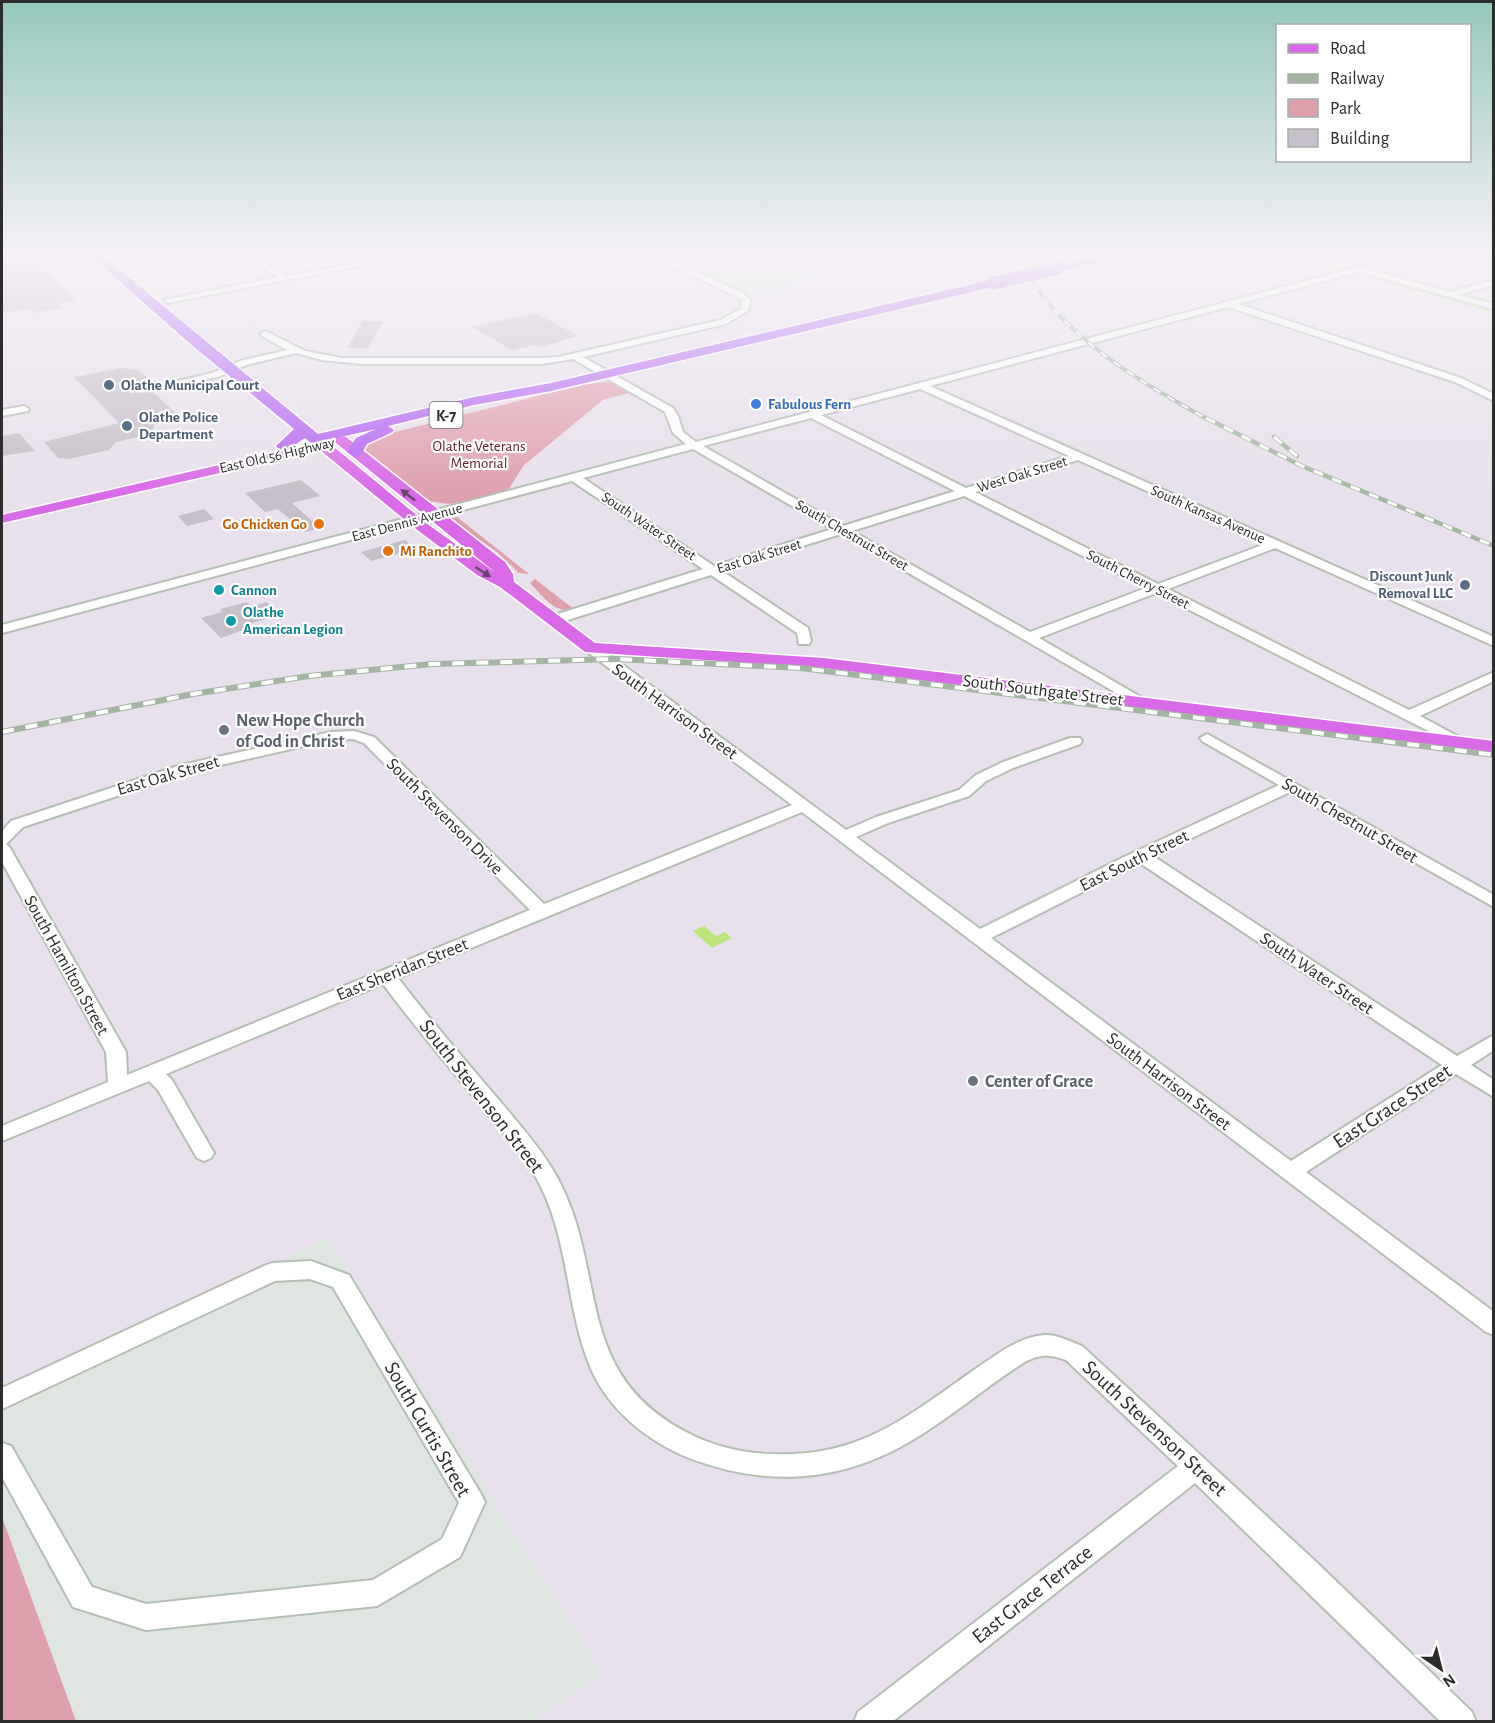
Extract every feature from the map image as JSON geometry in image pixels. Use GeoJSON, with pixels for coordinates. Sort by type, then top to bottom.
{"type":"FeatureCollection","features":[{"type":"Feature","properties":{"kind":"highway","name":"South Harrison Street"},"geometry":{"type":"LineString","coordinates":[[197,335],[328,439]]}},
{"type":"Feature","properties":{"kind":"highway","name":"South Harrison Street"},"geometry":{"type":"LineString","coordinates":[[204,335],[236,366]]}},
{"type":"Feature","properties":{"kind":"highway","name":"K-7"},"geometry":{"type":"LineString","coordinates":[[606,374],[771,335]]}},
{"type":"Feature","properties":{"kind":"highway","name":"East Old 56 Highway"},"geometry":{"type":"LineString","coordinates":[[328,439],[388,429],[606,374]]}},
{"type":"Feature","properties":{"kind":"highway","name":"East Old 56 Highway"},"geometry":{"type":"LineString","coordinates":[[328,439],[372,425],[474,401],[551,387]]}},
{"type":"Feature","properties":{"kind":"highway","name":"K-7"},"geometry":{"type":"LineString","coordinates":[[310,425],[372,425]]}},
{"type":"Feature","properties":{"kind":"highway"},"geometry":{"type":"LineString","coordinates":[[281,451],[310,425]]}},
{"type":"Feature","properties":{"kind":"highway"},"geometry":{"type":"LineString","coordinates":[[355,452],[361,441],[388,429]]}},
{"type":"Feature","properties":{"kind":"main road","name":"East Old 56 Highway"},"geometry":{"type":"LineString","coordinates":[[2,519],[328,439]]}},
{"type":"Feature","properties":{"kind":"main road","name":"South Harrison Street"},"geometry":{"type":"LineString","coordinates":[[328,439],[355,452],[499,565],[505,574],[506,584]]}},
{"type":"Feature","properties":{"kind":"main road","name":"South Harrison Street"},"geometry":{"type":"LineString","coordinates":[[328,439],[337,456],[414,520],[483,572],[506,584],[591,648]]}},
{"type":"Feature","properties":{"kind":"main road","name":"East Old 56 Highway"},"geometry":{"type":"LineString","coordinates":[[2,511],[281,451]]}},
{"type":"Feature","properties":{"kind":"main road"},"geometry":{"type":"LineString","coordinates":[[281,451],[337,456]]}},
{"type":"Feature","properties":{"kind":"main road","name":"South Southgate Street"},"geometry":{"type":"LineString","coordinates":[[591,648],[824,663],[1494,747]]}},
{"type":"Feature","properties":{"kind":"street"},"geometry":{"type":"LineString","coordinates":[[268,335],[283,347],[294,351],[346,361],[441,362],[541,361],[574,356],[664,335]]}},
{"type":"Feature","properties":{"kind":"street","name":"East Dennis Avenue"},"geometry":{"type":"LineString","coordinates":[[2,629],[1111,335]]}},
{"type":"Feature","properties":{"kind":"street"},"geometry":{"type":"LineString","coordinates":[[1324,335],[1458,380],[1494,398]]}},
{"type":"Feature","properties":{"kind":"street"},"geometry":{"type":"LineString","coordinates":[[172,380],[215,375],[236,366],[294,351]]}},
{"type":"Feature","properties":{"kind":"street","name":"South Chestnut Street"},"geometry":{"type":"LineString","coordinates":[[574,356],[669,410],[678,433],[695,446],[1144,703]]}},
{"type":"Feature","properties":{"kind":"street","name":"South Kansas Avenue"},"geometry":{"type":"LineString","coordinates":[[922,386],[1494,642]]}},
{"type":"Feature","properties":{"kind":"street"},"geometry":{"type":"LineString","coordinates":[[2,413],[24,409]]}},
{"type":"Feature","properties":{"kind":"street","name":"South Cherry Street"},"geometry":{"type":"LineString","coordinates":[[813,415],[1463,743]]}},
{"type":"Feature","properties":{"kind":"street","name":"West Oak Street"},"geometry":{"type":"LineString","coordinates":[[965,492],[1080,456]]}},
{"type":"Feature","properties":{"kind":"street","name":"South Water Street"},"geometry":{"type":"LineString","coordinates":[[575,478],[803,631],[804,640]]}},
{"type":"Feature","properties":{"kind":"street","name":"East Oak Street"},"geometry":{"type":"LineString","coordinates":[[553,620],[965,492]]}},
{"type":"Feature","properties":{"kind":"street"},"geometry":{"type":"LineString","coordinates":[[1029,637],[1275,544]]}},
{"type":"Feature","properties":{"kind":"street","name":"South Harrison Street"},"geometry":{"type":"LineString","coordinates":[[591,648],[1494,1325]]}},
{"type":"Feature","properties":{"kind":"street"},"geometry":{"type":"LineString","coordinates":[[1410,715],[1494,676]]}},
{"type":"Feature","properties":{"kind":"street","name":"East Oak Street"},"geometry":{"type":"LineString","coordinates":[[2,842],[16,824],[186,768],[342,735]]}},
{"type":"Feature","properties":{"kind":"street","name":"South Stevenson Drive"},"geometry":{"type":"LineString","coordinates":[[342,735],[354,735],[369,740],[541,911]]}},
{"type":"Feature","properties":{"kind":"street","name":"South Chestnut Street"},"geometry":{"type":"LineString","coordinates":[[1207,738],[1494,902]]}},
{"type":"Feature","properties":{"kind":"street"},"geometry":{"type":"LineString","coordinates":[[844,836],[882,820],[964,793],[981,778],[1008,765],[1075,741]]}},
{"type":"Feature","properties":{"kind":"street","name":"East South Street"},"geometry":{"type":"LineString","coordinates":[[978,937],[1141,856],[1290,786]]}},
{"type":"Feature","properties":{"kind":"street","name":"East Sheridan Street"},"geometry":{"type":"LineString","coordinates":[[2,1134],[541,911],[804,806]]}},
{"type":"Feature","properties":{"kind":"street","name":"South Hamilton Street"},"geometry":{"type":"LineString","coordinates":[[2,842],[116,1052],[118,1086]]}},
{"type":"Feature","properties":{"kind":"street","name":"South Water Street"},"geometry":{"type":"LineString","coordinates":[[1141,856],[1494,1090]]}},
{"type":"Feature","properties":{"kind":"street","name":"South Stevenson Street"},"geometry":{"type":"LineString","coordinates":[[386,975],[532,1154],[553,1189],[570,1240],[593,1344],[601,1365],[617,1391],[669,1437],[702,1453],[736,1462],[764,1466],[817,1464],[854,1456],[889,1440],[1019,1353],[1047,1345],[1074,1353],[1462,1722]]}},
{"type":"Feature","properties":{"kind":"street","name":"East Grace Street"},"geometry":{"type":"LineString","coordinates":[[1290,1172],[1494,1041]]}},
{"type":"Feature","properties":{"kind":"street"},"geometry":{"type":"LineString","coordinates":[[151,1072],[165,1084],[204,1153]]}},
{"type":"Feature","properties":{"kind":"street","name":"South Curtis Street"},"geometry":{"type":"LineString","coordinates":[[2,1399],[272,1272],[311,1270],[341,1281],[472,1502],[451,1548],[377,1593],[146,1617],[83,1598],[2,1454]]}},
{"type":"Feature","properties":{"kind":"street","name":"East Grace Terrace"},"geometry":{"type":"LineString","coordinates":[[868,1722],[1196,1467]]}},
{"type":"Feature","properties":{"kind":"shaded area"},"geometry":{"type":"Polygon","coordinates":[[[704,926],[716,936],[725,932],[732,938],[712,948],[693,931],[704,926]]]}},
{"type":"Feature","properties":{"kind":"shaded area"},"geometry":{"type":"Polygon","coordinates":[[[328,1238],[603,1674],[532,1721],[76,1721],[2,1517],[2,1398],[10,1391],[328,1238]]]}},
{"type":"Feature","properties":{"kind":"green space","name":"Olathe Veterans Memorial"},"geometry":{"type":"Polygon","coordinates":[[[614,383],[633,392],[603,400],[524,465],[506,493],[449,504],[421,500],[358,452],[375,437],[581,385],[614,383]]]}},
{"type":"Feature","properties":{"kind":"green space"},"geometry":{"type":"Polygon","coordinates":[[[457,517],[529,574],[519,573],[497,552],[450,519],[457,517]]]}},
{"type":"Feature","properties":{"kind":"green space"},"geometry":{"type":"Polygon","coordinates":[[[535,579],[575,610],[568,611],[555,607],[530,583],[535,579]]]}},
{"type":"Feature","properties":{"kind":"green space"},"geometry":{"type":"Polygon","coordinates":[[[2,1517],[76,1721],[2,1721],[2,1517]]]}},
{"type":"Feature","properties":{"kind":"building"},"geometry":{"type":"Polygon","coordinates":[[[354,335],[375,335],[368,348],[347,348],[354,335]]]}},
{"type":"Feature","properties":{"kind":"building"},"geometry":{"type":"Polygon","coordinates":[[[487,335],[578,336],[540,347],[536,345],[512,350],[487,335]]]}},
{"type":"Feature","properties":{"kind":"building","name":"Olathe Police Department"},"geometry":{"type":"Polygon","coordinates":[[[122,368],[136,370],[152,380],[129,393],[153,392],[180,417],[154,425],[152,434],[116,442],[109,450],[69,459],[58,458],[44,442],[119,423],[74,377],[122,368]]]}},
{"type":"Feature","properties":{"kind":"building"},"geometry":{"type":"Polygon","coordinates":[[[19,433],[35,451],[2,456],[2,436],[19,433]]]}},
{"type":"Feature","properties":{"kind":"building"},"geometry":{"type":"Polygon","coordinates":[[[301,480],[320,496],[292,503],[320,528],[305,532],[278,509],[265,512],[245,493],[301,480]]]}},
{"type":"Feature","properties":{"kind":"building"},"geometry":{"type":"Polygon","coordinates":[[[204,509],[214,519],[187,526],[178,516],[204,509]]]}},
{"type":"Feature","properties":{"kind":"building","name":"Mi Ranchito"},"geometry":{"type":"Polygon","coordinates":[[[405,540],[416,549],[371,561],[361,552],[405,540]]]}},
{"type":"Feature","properties":{"kind":"building","name":"Olathe American Legion"},"geometry":{"type":"Polygon","coordinates":[[[247,602],[251,606],[267,602],[279,615],[249,624],[252,627],[221,638],[201,618],[222,612],[220,609],[247,602]]]}},
{"type":"Feature","properties":{"kind":"railway"},"geometry":{"type":"LineString","coordinates":[[1081,335],[1123,369],[1209,420]]}},
{"type":"Feature","properties":{"kind":"railway"},"geometry":{"type":"LineString","coordinates":[[1206,418],[1302,466],[1494,546]]}},
{"type":"Feature","properties":{"kind":"railway"},"geometry":{"type":"LineString","coordinates":[[1274,437],[1297,456]]}},
{"type":"Feature","properties":{"kind":"railway"},"geometry":{"type":"LineString","coordinates":[[2,732],[193,694],[309,676],[432,664],[616,659],[801,668],[1494,755]]}},
{"type":"Feature","properties":{"kind":"place","name":"Olathe Municipal Court"},"geometry":{"type":"Point","coordinates":[109,385]}},
{"type":"Feature","properties":{"kind":"place","name":"Fabulous Fern"},"geometry":{"type":"Point","coordinates":[756,404]}},
{"type":"Feature","properties":{"kind":"place","name":"Olathe Police Department"},"geometry":{"type":"Point","coordinates":[127,426]}},
{"type":"Feature","properties":{"kind":"place","name":"Go Chicken Go"},"geometry":{"type":"Point","coordinates":[319,524]}},
{"type":"Feature","properties":{"kind":"place","name":"Mi Ranchito"},"geometry":{"type":"Point","coordinates":[388,551]}},
{"type":"Feature","properties":{"kind":"place","name":"Discount Junk Removal LLC"},"geometry":{"type":"Point","coordinates":[1465,585]}},
{"type":"Feature","properties":{"kind":"place","name":"Cannon"},"geometry":{"type":"Point","coordinates":[219,590]}},
{"type":"Feature","properties":{"kind":"place","name":"Olathe American Legion"},"geometry":{"type":"Point","coordinates":[231,621]}},
{"type":"Feature","properties":{"kind":"place","name":"New Hope Church of God in Christ"},"geometry":{"type":"Point","coordinates":[224,730]}},
{"type":"Feature","properties":{"kind":"place","name":"Center of Grace"},"geometry":{"type":"Point","coordinates":[973,1081]}}]}
